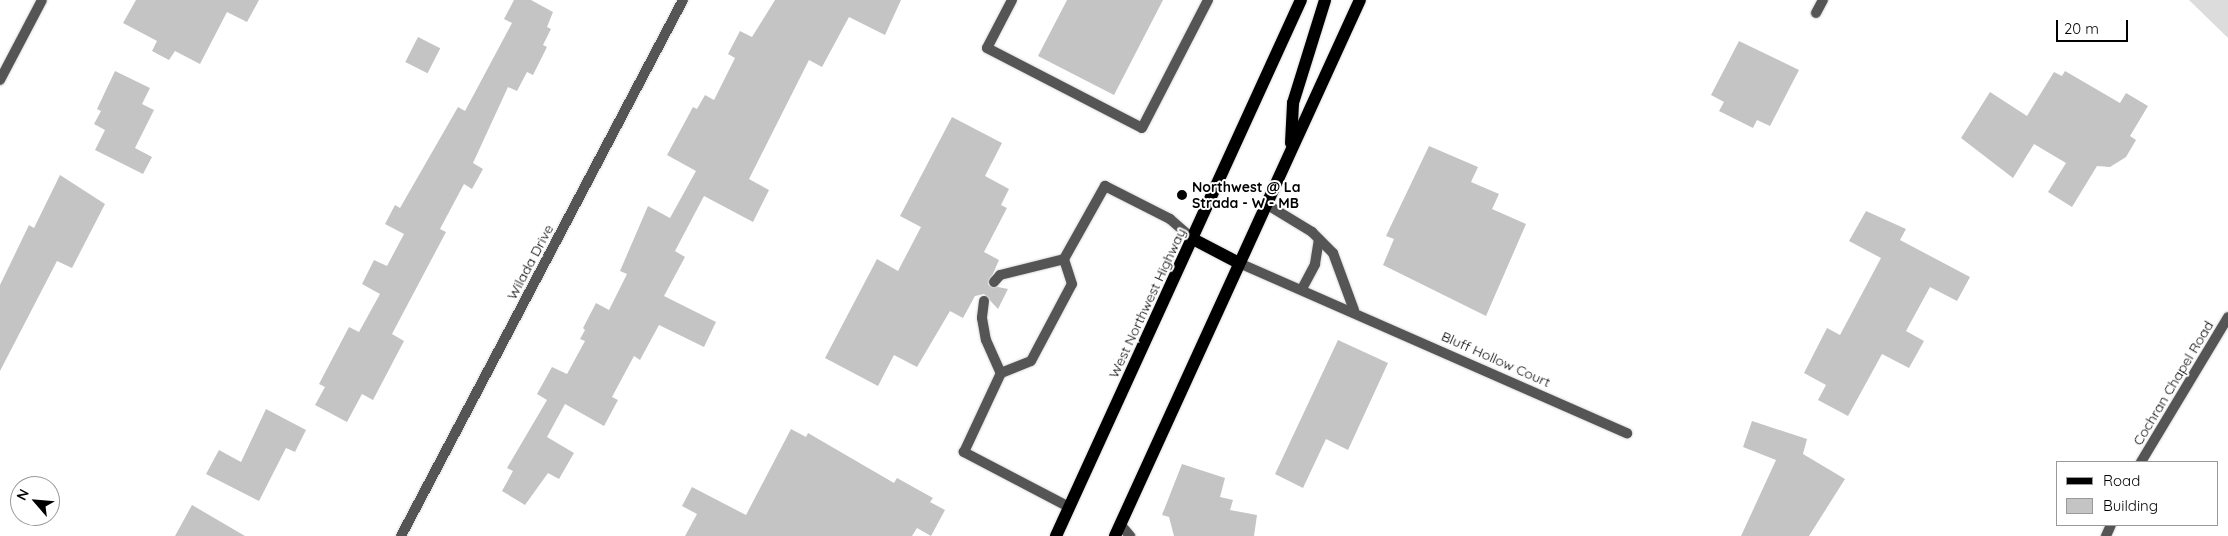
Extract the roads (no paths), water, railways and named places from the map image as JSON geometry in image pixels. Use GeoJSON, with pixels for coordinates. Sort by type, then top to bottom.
{"type":"FeatureCollection","features":[{"type":"Feature","properties":{"kind":"main road","name":"West Northwest Highway"},"geometry":{"type":"LineString","coordinates":[[1056,536],[1194,239],[1302,0]]}},
{"type":"Feature","properties":{"kind":"main road"},"geometry":{"type":"LineString","coordinates":[[1291,148],[1293,102],[1325,0]]}},
{"type":"Feature","properties":{"kind":"main road"},"geometry":{"type":"LineString","coordinates":[[1118,530],[1360,0]]}},
{"type":"Feature","properties":{"kind":"main road"},"geometry":{"type":"LineString","coordinates":[[1194,239],[1239,262]]}},
{"type":"Feature","properties":{"kind":"street"},"geometry":{"type":"LineString","coordinates":[[0,80],[42,0]]}},
{"type":"Feature","properties":{"kind":"street","name":"Wilada Drive"},"geometry":{"type":"LineString","coordinates":[[401,536],[683,0]]}},
{"type":"Feature","properties":{"kind":"street"},"geometry":{"type":"LineString","coordinates":[[1012,0],[987,48],[1142,128],[1208,0]]}},
{"type":"Feature","properties":{"kind":"street"},"geometry":{"type":"LineString","coordinates":[[1816,13],[1823,0]]}},
{"type":"Feature","properties":{"kind":"street"},"geometry":{"type":"LineString","coordinates":[[1069,507],[964,452],[1001,373],[1031,361],[1072,284],[1064,259],[1105,186],[1170,219],[1194,239]]}},
{"type":"Feature","properties":{"kind":"street"},"geometry":{"type":"LineString","coordinates":[[1266,204],[1318,238],[1333,253],[1354,310]]}},
{"type":"Feature","properties":{"kind":"street"},"geometry":{"type":"LineString","coordinates":[[1303,288],[1316,264],[1318,238]]}},
{"type":"Feature","properties":{"kind":"street"},"geometry":{"type":"LineString","coordinates":[[994,282],[1000,274],[1064,259]]}},
{"type":"Feature","properties":{"kind":"street","name":"Bluff Hollow Court"},"geometry":{"type":"LineString","coordinates":[[1239,262],[1354,310],[1627,433]]}},
{"type":"Feature","properties":{"kind":"street"},"geometry":{"type":"LineString","coordinates":[[984,301],[982,318],[986,340],[1001,373]]}},
{"type":"Feature","properties":{"kind":"street","name":"Cochran Chapel Road"},"geometry":{"type":"LineString","coordinates":[[2143,461],[2228,317]]}},
{"type":"Feature","properties":{"kind":"street"},"geometry":{"type":"LineString","coordinates":[[1118,530],[1130,536]]}},
{"type":"Feature","properties":{"kind":"place","name":"Northwest @ La Strada - W - MB"},"geometry":{"type":"Point","coordinates":[1182,195]}}]}
